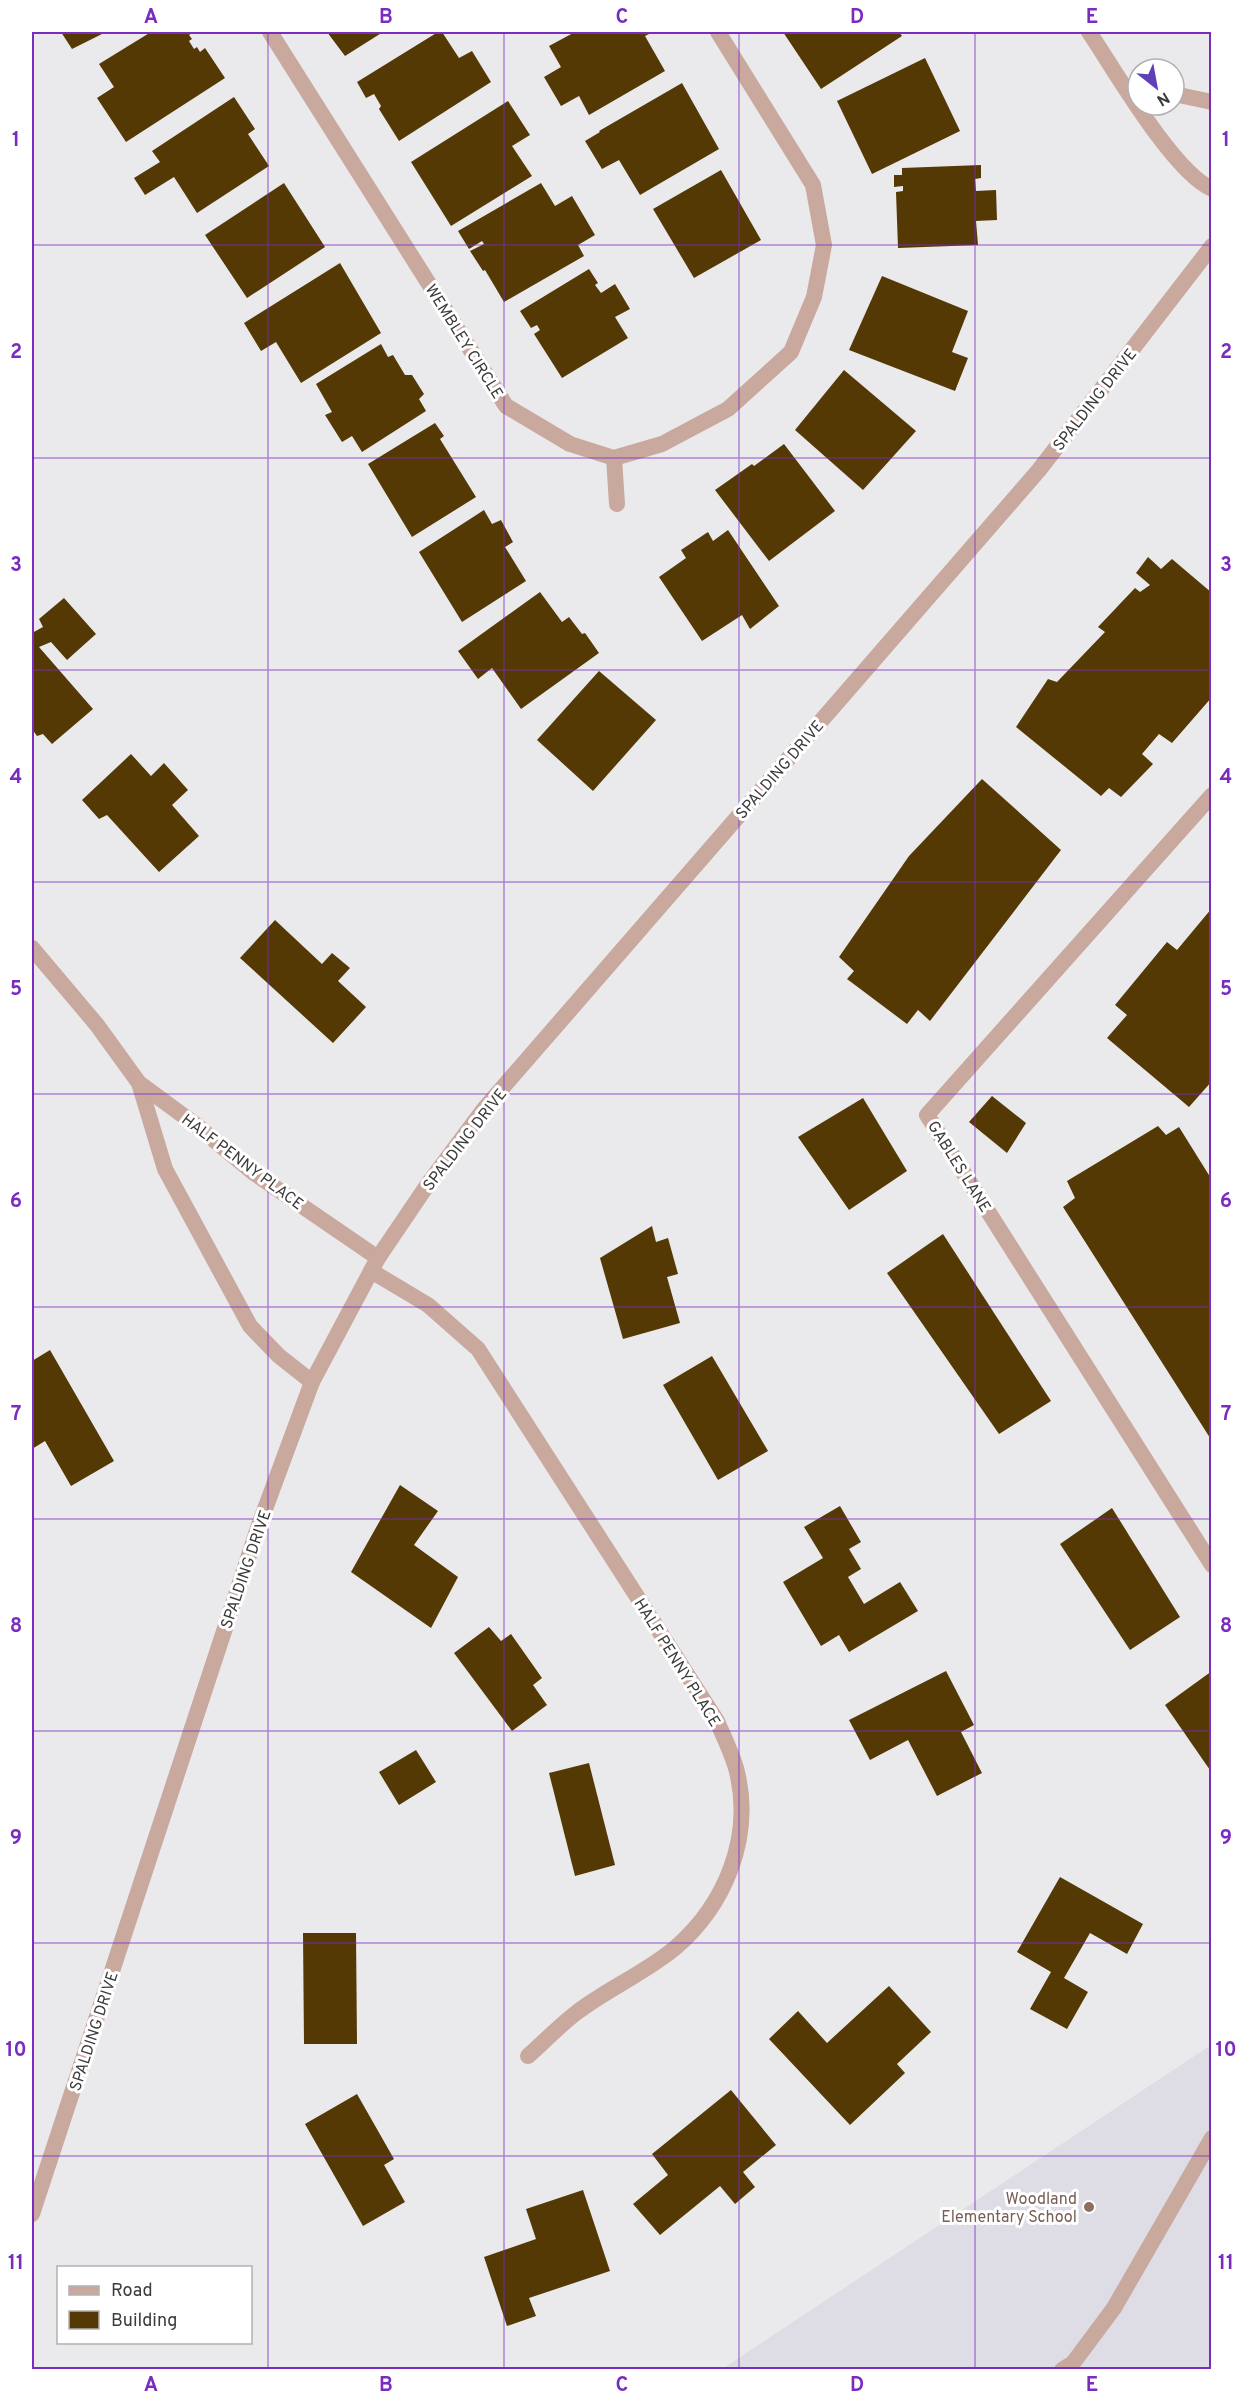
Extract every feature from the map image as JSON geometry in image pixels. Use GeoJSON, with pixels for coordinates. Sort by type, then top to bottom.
{"type":"FeatureCollection","features":[{"type":"Feature","properties":{"kind":"street","name":"WEMBLEY CIRCLE"},"geometry":{"type":"LineString","coordinates":[[270,32],[506,406],[570,444],[614,458]]}},
{"type":"Feature","properties":{"kind":"street"},"geometry":{"type":"LineString","coordinates":[[617,504],[614,458],[662,444],[728,410],[791,352],[814,297],[824,245],[813,185],[718,32]]}},
{"type":"Feature","properties":{"kind":"street"},"geometry":{"type":"LineString","coordinates":[[1089,32],[1179,162],[1192,177],[1212,189]]}},
{"type":"Feature","properties":{"kind":"street"},"geometry":{"type":"LineString","coordinates":[[1113,69],[1126,75]]}},
{"type":"Feature","properties":{"kind":"street"},"geometry":{"type":"LineString","coordinates":[[1186,97],[1212,102]]}},
{"type":"Feature","properties":{"kind":"street","name":"SPALDING DRIVE"},"geometry":{"type":"LineString","coordinates":[[32,2214],[258,1528],[312,1382],[375,1264],[428,1184],[484,1109],[1039,470],[1212,246]]}},
{"type":"Feature","properties":{"kind":"street","name":"GABLES LANE"},"geometry":{"type":"LineString","coordinates":[[1212,795],[927,1114],[1207,1546],[1212,1565]]}},
{"type":"Feature","properties":{"kind":"street"},"geometry":{"type":"LineString","coordinates":[[32,948],[97,1025],[139,1083],[165,1169],[250,1326],[279,1356],[312,1382]]}},
{"type":"Feature","properties":{"kind":"street","name":"HALF PENNY PLACE"},"geometry":{"type":"LineString","coordinates":[[139,1083],[428,1305],[478,1349],[717,1721],[737,1772],[741,1808],[738,1844],[726,1881],[708,1913],[674,1948],[576,2013],[528,2056]]}},
{"type":"Feature","properties":{"kind":"street"},"geometry":{"type":"LineString","coordinates":[[1062,2370],[1073,2363],[1114,2308],[1212,2138]]}},
{"type":"Feature","properties":{"kind":"shaded area","name":"Woodland Elementary School"},"geometry":{"type":"Polygon","coordinates":[[[1211,2045],[1211,2369],[722,2369],[1211,2045]]]}},
{"type":"Feature","properties":{"kind":"building"},"geometry":{"type":"Polygon","coordinates":[[[61,32],[106,32],[72,49],[61,32]]]}},
{"type":"Feature","properties":{"kind":"building"},"geometry":{"type":"Polygon","coordinates":[[[151,32],[194,32],[189,35],[192,39],[189,41],[194,49],[197,47],[200,52],[205,48],[225,78],[126,142],[97,98],[114,87],[99,64],[151,32]]]}},
{"type":"Feature","properties":{"kind":"building"},"geometry":{"type":"Polygon","coordinates":[[[327,32],[383,32],[345,56],[327,32]]]}},
{"type":"Feature","properties":{"kind":"building"},"geometry":{"type":"Polygon","coordinates":[[[438,32],[442,32],[459,58],[472,51],[491,82],[399,141],[379,109],[381,106],[374,94],[366,98],[357,82],[438,32]]]}},
{"type":"Feature","properties":{"kind":"building"},"geometry":{"type":"Polygon","coordinates":[[[575,32],[653,32],[645,36],[665,71],[589,115],[579,96],[561,106],[544,77],[561,67],[549,46],[575,32]]]}},
{"type":"Feature","properties":{"kind":"building"},"geometry":{"type":"Polygon","coordinates":[[[783,32],[899,32],[902,36],[821,89],[783,32]]]}},
{"type":"Feature","properties":{"kind":"building"},"geometry":{"type":"Polygon","coordinates":[[[925,58],[960,131],[872,174],[837,101],[925,58]]]}},
{"type":"Feature","properties":{"kind":"building"},"geometry":{"type":"Polygon","coordinates":[[[682,83],[719,149],[640,195],[619,160],[602,169],[585,141],[682,83]]]}},
{"type":"Feature","properties":{"kind":"building"},"geometry":{"type":"Polygon","coordinates":[[[234,97],[255,129],[248,134],[269,166],[197,213],[174,177],[145,195],[134,178],[160,162],[152,151],[234,97]]]}},
{"type":"Feature","properties":{"kind":"building"},"geometry":{"type":"Polygon","coordinates":[[[508,101],[530,135],[512,146],[532,176],[451,226],[411,162],[508,101]]]}},
{"type":"Feature","properties":{"kind":"building"},"geometry":{"type":"Polygon","coordinates":[[[981,165],[981,178],[975,179],[976,191],[996,190],[997,220],[976,221],[978,245],[898,248],[896,192],[903,191],[903,186],[894,187],[894,175],[902,175],[902,168],[981,165]]]}},
{"type":"Feature","properties":{"kind":"building"},"geometry":{"type":"Polygon","coordinates":[[[721,170],[761,240],[694,278],[653,209],[721,170]]]}},
{"type":"Feature","properties":{"kind":"building"},"geometry":{"type":"Polygon","coordinates":[[[284,183],[325,247],[247,298],[205,235],[284,183]]]}},
{"type":"Feature","properties":{"kind":"building"},"geometry":{"type":"Polygon","coordinates":[[[541,183],[555,206],[572,196],[595,235],[578,245],[584,256],[504,302],[485,270],[483,271],[470,251],[484,244],[482,241],[469,249],[458,231],[541,183]]]}},
{"type":"Feature","properties":{"kind":"building"},"geometry":{"type":"Polygon","coordinates":[[[340,263],[381,333],[301,383],[276,342],[261,351],[244,323],[340,263]]]}},
{"type":"Feature","properties":{"kind":"building"},"geometry":{"type":"Polygon","coordinates":[[[589,269],[601,293],[615,284],[630,309],[615,317],[628,338],[562,378],[534,334],[540,330],[537,325],[531,328],[520,311],[589,269]]]}},
{"type":"Feature","properties":{"kind":"building"},"geometry":{"type":"Polygon","coordinates":[[[882,276],[968,311],[952,352],[968,358],[955,391],[849,350],[882,276]]]}},
{"type":"Feature","properties":{"kind":"building"},"geometry":{"type":"Polygon","coordinates":[[[381,344],[388,357],[393,355],[405,375],[412,375],[424,394],[419,399],[426,411],[362,452],[352,436],[342,442],[325,415],[332,412],[316,384],[381,344]]]}},
{"type":"Feature","properties":{"kind":"building"},"geometry":{"type":"Polygon","coordinates":[[[844,370],[916,431],[863,490],[795,430],[844,370]]]}},
{"type":"Feature","properties":{"kind":"building"},"geometry":{"type":"Polygon","coordinates":[[[435,423],[444,436],[440,439],[476,497],[412,537],[368,464],[435,423]]]}},
{"type":"Feature","properties":{"kind":"building"},"geometry":{"type":"Polygon","coordinates":[[[784,444],[835,511],[769,561],[715,490],[784,444]]]}},
{"type":"Feature","properties":{"kind":"building"},"geometry":{"type":"Polygon","coordinates":[[[484,510],[492,524],[501,520],[513,542],[505,547],[526,581],[462,622],[419,552],[484,510]]]}},
{"type":"Feature","properties":{"kind":"building"},"geometry":{"type":"Polygon","coordinates":[[[728,530],[779,606],[750,629],[742,615],[702,641],[659,577],[686,558],[681,550],[708,532],[713,541],[728,530]]]}},
{"type":"Feature","properties":{"kind":"building"},"geometry":{"type":"Polygon","coordinates":[[[1148,557],[1161,569],[1172,559],[1212,593],[1212,697],[1172,743],[1159,734],[1142,754],[1153,764],[1121,797],[1109,788],[1101,796],[1016,727],[1048,679],[1057,682],[1105,632],[1098,627],[1135,588],[1140,592],[1150,585],[1136,573],[1148,557]]]}},
{"type":"Feature","properties":{"kind":"building"},"geometry":{"type":"Polygon","coordinates":[[[540,592],[562,622],[569,617],[582,634],[585,633],[599,653],[521,709],[492,668],[478,679],[458,651],[540,592]]]}},
{"type":"Feature","properties":{"kind":"building"},"geometry":{"type":"Polygon","coordinates":[[[64,598],[96,634],[67,660],[51,642],[39,647],[93,709],[52,744],[43,734],[37,736],[32,729],[32,633],[43,627],[39,619],[64,598]]]}},
{"type":"Feature","properties":{"kind":"building"},"geometry":{"type":"Polygon","coordinates":[[[599,671],[656,720],[593,791],[537,740],[599,671]]]}},
{"type":"Feature","properties":{"kind":"building"},"geometry":{"type":"Polygon","coordinates":[[[131,754],[151,776],[164,763],[188,790],[172,805],[199,836],[159,872],[107,815],[99,819],[82,800],[131,754]]]}},
{"type":"Feature","properties":{"kind":"building"},"geometry":{"type":"Polygon","coordinates":[[[982,779],[1061,850],[930,1021],[918,1010],[907,1024],[847,979],[854,971],[839,957],[909,856],[982,779]]]}},
{"type":"Feature","properties":{"kind":"building"},"geometry":{"type":"Polygon","coordinates":[[[1212,908],[1212,1081],[1189,1107],[1107,1038],[1127,1015],[1115,1005],[1167,942],[1177,950],[1212,908]]]}},
{"type":"Feature","properties":{"kind":"building"},"geometry":{"type":"Polygon","coordinates":[[[275,920],[322,964],[332,953],[350,968],[338,981],[366,1007],[333,1043],[240,958],[275,920]]]}},
{"type":"Feature","properties":{"kind":"building"},"geometry":{"type":"Polygon","coordinates":[[[992,1096],[1026,1123],[1007,1153],[969,1122],[992,1096]]]}},
{"type":"Feature","properties":{"kind":"building"},"geometry":{"type":"Polygon","coordinates":[[[863,1098],[907,1171],[849,1210],[798,1137],[863,1098]]]}},
{"type":"Feature","properties":{"kind":"building"},"geometry":{"type":"Polygon","coordinates":[[[1158,1126],[1166,1135],[1179,1127],[1212,1180],[1212,1441],[1063,1207],[1075,1198],[1067,1181],[1158,1126]]]}},
{"type":"Feature","properties":{"kind":"building"},"geometry":{"type":"Polygon","coordinates":[[[652,1226],[656,1242],[668,1238],[678,1274],[667,1277],[680,1323],[623,1339],[600,1258],[652,1226]]]}},
{"type":"Feature","properties":{"kind":"building"},"geometry":{"type":"Polygon","coordinates":[[[943,1234],[1051,1401],[999,1434],[887,1273],[943,1234]]]}},
{"type":"Feature","properties":{"kind":"building"},"geometry":{"type":"Polygon","coordinates":[[[50,1350],[114,1461],[71,1486],[45,1441],[32,1449],[32,1361],[50,1350]]]}},
{"type":"Feature","properties":{"kind":"building"},"geometry":{"type":"Polygon","coordinates":[[[712,1356],[768,1451],[718,1480],[663,1385],[712,1356]]]}},
{"type":"Feature","properties":{"kind":"building"},"geometry":{"type":"Polygon","coordinates":[[[400,1485],[438,1511],[414,1545],[458,1577],[431,1628],[351,1572],[400,1485]]]}},
{"type":"Feature","properties":{"kind":"building"},"geometry":{"type":"Polygon","coordinates":[[[840,1506],[861,1542],[849,1549],[861,1569],[848,1577],[864,1604],[900,1582],[918,1611],[849,1652],[839,1635],[821,1646],[783,1582],[823,1558],[804,1527],[840,1506]]]}},
{"type":"Feature","properties":{"kind":"building"},"geometry":{"type":"Polygon","coordinates":[[[1112,1508],[1180,1617],[1130,1650],[1060,1544],[1112,1508]]]}},
{"type":"Feature","properties":{"kind":"building"},"geometry":{"type":"Polygon","coordinates":[[[489,1627],[501,1641],[511,1634],[542,1678],[533,1685],[547,1705],[512,1731],[454,1653],[489,1627]]]}},
{"type":"Feature","properties":{"kind":"building"},"geometry":{"type":"Polygon","coordinates":[[[946,1671],[974,1725],[961,1732],[982,1773],[937,1796],[908,1740],[870,1760],[849,1720],[946,1671]]]}},
{"type":"Feature","properties":{"kind":"building"},"geometry":{"type":"Polygon","coordinates":[[[1212,1671],[1212,1773],[1165,1705],[1212,1671]]]}},
{"type":"Feature","properties":{"kind":"building"},"geometry":{"type":"Polygon","coordinates":[[[416,1750],[436,1782],[399,1805],[379,1772],[416,1750]]]}},
{"type":"Feature","properties":{"kind":"building"},"geometry":{"type":"Polygon","coordinates":[[[589,1763],[615,1865],[575,1876],[549,1773],[589,1763]]]}},
{"type":"Feature","properties":{"kind":"building"},"geometry":{"type":"Polygon","coordinates":[[[1060,1877],[1143,1924],[1127,1954],[1090,1933],[1064,1978],[1088,1992],[1067,2029],[1030,2009],[1051,1972],[1017,1952],[1060,1877]]]}},
{"type":"Feature","properties":{"kind":"building"},"geometry":{"type":"Polygon","coordinates":[[[303,1933],[356,1933],[357,2044],[304,2044],[303,1933]]]}},
{"type":"Feature","properties":{"kind":"building"},"geometry":{"type":"Polygon","coordinates":[[[889,1986],[931,2032],[897,2064],[905,2073],[850,2125],[769,2039],[798,2011],[827,2043],[889,1986]]]}},
{"type":"Feature","properties":{"kind":"building"},"geometry":{"type":"Polygon","coordinates":[[[731,2090],[776,2145],[743,2172],[755,2187],[735,2204],[720,2186],[660,2235],[633,2204],[668,2175],[652,2154],[731,2090]]]}},
{"type":"Feature","properties":{"kind":"building"},"geometry":{"type":"Polygon","coordinates":[[[357,2094],[394,2159],[384,2165],[405,2202],[363,2226],[305,2124],[357,2094]]]}},
{"type":"Feature","properties":{"kind":"building"},"geometry":{"type":"Polygon","coordinates":[[[583,2190],[610,2271],[529,2298],[536,2316],[507,2326],[484,2257],[536,2239],[526,2209],[583,2190]]]}},
{"type":"Feature","properties":{"kind":"place","name":"Woodland Elementary School"},"geometry":{"type":"Point","coordinates":[1089,2207]}}]}
